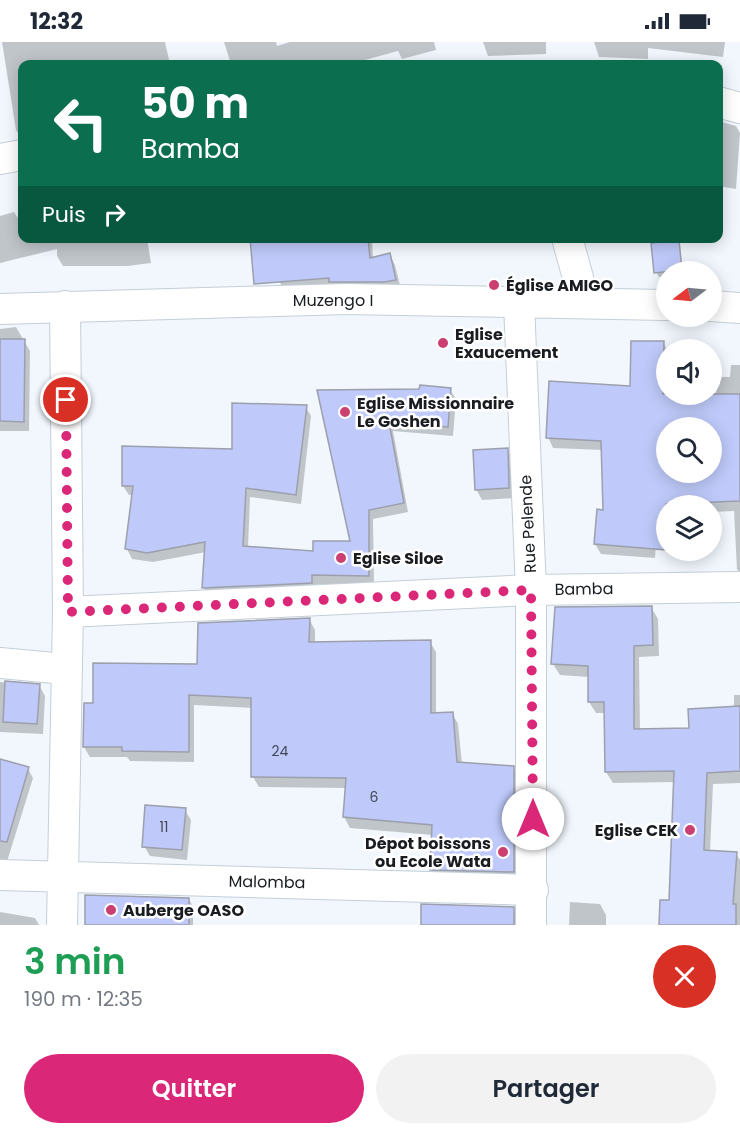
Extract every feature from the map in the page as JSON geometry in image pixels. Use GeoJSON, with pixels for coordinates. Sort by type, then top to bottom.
{"type":"FeatureCollection","features":[{"type":"Feature","properties":{"kind":"street"},"geometry":{"type":"LineString","coordinates":[[723,103],[740,108]]}},
{"type":"Feature","properties":{"kind":"street"},"geometry":{"type":"LineString","coordinates":[[0,159],[18,156]]}},
{"type":"Feature","properties":{"kind":"street"},"geometry":{"type":"LineString","coordinates":[[568,243],[585,303]]}},
{"type":"Feature","properties":{"kind":"street","name":"Muzengo I"},"geometry":{"type":"LineString","coordinates":[[0,309],[346,298],[656,305]]}},
{"type":"Feature","properties":{"kind":"street","name":"Rue Pelende"},"geometry":{"type":"LineString","coordinates":[[519,303],[531,590],[533,890],[531,925]]}},
{"type":"Feature","properties":{"kind":"street"},"geometry":{"type":"LineString","coordinates":[[62,925],[65,669],[68,612],[65,306]]}},
{"type":"Feature","properties":{"kind":"street"},"geometry":{"type":"LineString","coordinates":[[722,307],[740,308]]}},
{"type":"Feature","properties":{"kind":"street","name":"Bamba"},"geometry":{"type":"LineString","coordinates":[[68,612],[531,590],[740,587]]}},
{"type":"Feature","properties":{"kind":"street"},"geometry":{"type":"LineString","coordinates":[[0,663],[65,669]]}},
{"type":"Feature","properties":{"kind":"street","name":"Malomba"},"geometry":{"type":"LineString","coordinates":[[0,875],[533,890]]}},
{"type":"Feature","properties":{"kind":"building"},"geometry":{"type":"Polygon","coordinates":[[[250,243],[368,243],[370,258],[390,253],[396,280],[329,282],[329,278],[254,284],[250,243]]]}},
{"type":"Feature","properties":{"kind":"building"},"geometry":{"type":"Polygon","coordinates":[[[651,243],[679,243],[681,261],[656,261],[656,273],[654,273],[651,243]]]}},
{"type":"Feature","properties":{"kind":"building"},"geometry":{"type":"Polygon","coordinates":[[[0,339],[25,339],[24,422],[0,421],[0,339]]]}},
{"type":"Feature","properties":{"kind":"building"},"geometry":{"type":"Polygon","coordinates":[[[631,341],[656,341],[656,405],[722,405],[722,394],[740,394],[740,501],[722,502],[722,495],[656,495],[656,549],[594,544],[597,509],[603,510],[601,441],[546,438],[549,381],[630,386],[631,341]]]}},
{"type":"Feature","properties":{"kind":"building"},"geometry":{"type":"Polygon","coordinates":[[[420,385],[451,388],[448,427],[389,422],[404,503],[369,510],[369,576],[312,575],[312,583],[202,588],[205,542],[147,553],[125,549],[133,486],[122,486],[122,446],[232,449],[232,403],[307,405],[296,495],[246,488],[243,546],[313,551],[313,541],[350,541],[317,390],[419,389],[420,385]]]}},
{"type":"Feature","properties":{"kind":"building"},"geometry":{"type":"Polygon","coordinates":[[[508,448],[509,488],[475,490],[473,450],[508,448]]]}},
{"type":"Feature","properties":{"kind":"building"},"geometry":{"type":"Polygon","coordinates":[[[652,606],[653,645],[634,646],[634,729],[689,728],[688,709],[740,706],[740,771],[707,773],[704,850],[737,852],[733,904],[736,904],[736,925],[659,925],[660,900],[669,900],[674,771],[605,772],[604,702],[588,702],[588,666],[551,664],[555,607],[652,606]]]}},
{"type":"Feature","properties":{"kind":"building"},"geometry":{"type":"Polygon","coordinates":[[[310,618],[309,642],[431,640],[431,713],[453,712],[457,762],[514,766],[514,872],[430,870],[432,825],[343,817],[346,778],[251,777],[251,698],[189,695],[189,752],[122,751],[122,747],[83,747],[84,703],[93,703],[93,663],[197,664],[198,623],[310,618]]]}},
{"type":"Feature","properties":{"kind":"building"},"geometry":{"type":"Polygon","coordinates":[[[5,681],[40,684],[37,724],[3,722],[5,681]]]}},
{"type":"Feature","properties":{"kind":"building"},"geometry":{"type":"Polygon","coordinates":[[[0,759],[29,767],[7,842],[0,841],[0,759]]]}},
{"type":"Feature","properties":{"kind":"building"},"geometry":{"type":"Polygon","coordinates":[[[145,805],[186,808],[182,850],[142,847],[145,805]]]}},
{"type":"Feature","properties":{"kind":"building"},"geometry":{"type":"Polygon","coordinates":[[[85,895],[189,898],[189,925],[85,925],[85,895]]]}},
{"type":"Feature","properties":{"kind":"building"},"geometry":{"type":"Polygon","coordinates":[[[421,904],[514,907],[514,925],[421,925],[421,904]]]}},
{"type":"Feature","properties":{"kind":"place","name":"Église AMIGO"},"geometry":{"type":"Point","coordinates":[494,285]}},
{"type":"Feature","properties":{"kind":"place","name":"Eglise Exaucement"},"geometry":{"type":"Point","coordinates":[443,343]}},
{"type":"Feature","properties":{"kind":"place","name":"Eglise Missionnaire Le Goshen"},"geometry":{"type":"Point","coordinates":[345,412]}},
{"type":"Feature","properties":{"kind":"place","name":"Eglise Siloe"},"geometry":{"type":"Point","coordinates":[341,558]}},
{"type":"Feature","properties":{"kind":"place","name":"Eglise CEK"},"geometry":{"type":"Point","coordinates":[690,830]}},
{"type":"Feature","properties":{"kind":"place","name":"Dépot boissons ou Ecole Wata"},"geometry":{"type":"Point","coordinates":[503,852]}},
{"type":"Feature","properties":{"kind":"place","name":"Auberge OASO"},"geometry":{"type":"Point","coordinates":[111,910]}},
{"type":"Feature","properties":{"kind":"route"},"geometry":{"type":"LineString","coordinates":[[66,400],[68,612],[531,590],[533,819]]}}]}
